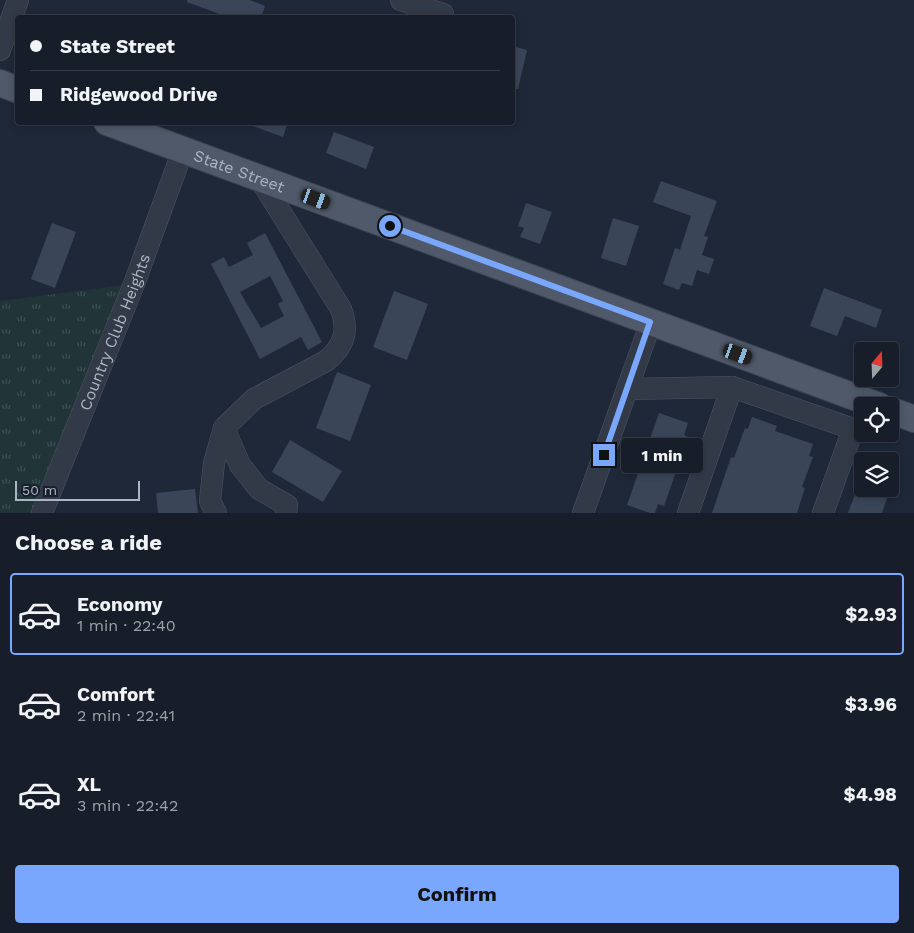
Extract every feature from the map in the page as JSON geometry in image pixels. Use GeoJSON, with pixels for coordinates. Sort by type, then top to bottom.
{"type":"FeatureCollection","features":[{"type":"Feature","properties":{"kind":"main road"},"geometry":{"type":"LineString","coordinates":[[0,83],[15,89]]}},
{"type":"Feature","properties":{"kind":"main road","name":"State Street"},"geometry":{"type":"LineString","coordinates":[[115,125],[854,397]]}},
{"type":"Feature","properties":{"kind":"main road"},"geometry":{"type":"LineString","coordinates":[[899,413],[914,419]]}},
{"type":"Feature","properties":{"kind":"street"},"geometry":{"type":"LineString","coordinates":[[0,50],[18,0]]}},
{"type":"Feature","properties":{"kind":"street"},"geometry":{"type":"LineString","coordinates":[[402,0],[443,14]]}},
{"type":"Feature","properties":{"kind":"street","name":"Country Club Heights"},"geometry":{"type":"LineString","coordinates":[[42,513],[134,284],[183,150]]}},
{"type":"Feature","properties":{"kind":"street"},"geometry":{"type":"LineString","coordinates":[[216,513],[210,501],[214,463],[224,428],[254,398],[326,361],[343,342],[346,328],[341,309],[260,179]]}},
{"type":"Feature","properties":{"kind":"street"},"geometry":{"type":"LineString","coordinates":[[583,513],[650,322]]}},
{"type":"Feature","properties":{"kind":"street"},"geometry":{"type":"LineString","coordinates":[[628,389],[732,387],[853,429],[823,513]]}},
{"type":"Feature","properties":{"kind":"street"},"geometry":{"type":"LineString","coordinates":[[688,513],[732,387]]}},
{"type":"Feature","properties":{"kind":"street"},"geometry":{"type":"LineString","coordinates":[[224,428],[240,465],[259,489],[287,505],[286,513]]}},
{"type":"Feature","properties":{"kind":"green space"},"geometry":{"type":"Polygon","coordinates":[[[134,284],[42,513],[0,513],[0,301],[134,284]]]}},
{"type":"Feature","properties":{"kind":"building"},"geometry":{"type":"Polygon","coordinates":[[[187,0],[250,0],[265,6],[262,15],[222,15],[187,2],[187,0]]]}},
{"type":"Feature","properties":{"kind":"building"},"geometry":{"type":"Polygon","coordinates":[[[515,47],[527,50],[518,89],[515,89],[515,47]]]}},
{"type":"Feature","properties":{"kind":"building"},"geometry":{"type":"Polygon","coordinates":[[[250,125],[287,125],[283,137],[250,125]]]}},
{"type":"Feature","properties":{"kind":"building"},"geometry":{"type":"Polygon","coordinates":[[[334,132],[374,147],[366,169],[326,153],[334,132]]]}},
{"type":"Feature","properties":{"kind":"building"},"geometry":{"type":"Polygon","coordinates":[[[661,181],[717,201],[704,236],[708,237],[702,255],[714,259],[709,274],[697,270],[692,286],[682,283],[679,290],[663,284],[675,248],[680,250],[691,216],[653,202],[661,181]]]}},
{"type":"Feature","properties":{"kind":"building"},"geometry":{"type":"Polygon","coordinates":[[[526,203],[552,212],[540,244],[520,237],[524,228],[518,226],[526,203]]]}},
{"type":"Feature","properties":{"kind":"building"},"geometry":{"type":"Polygon","coordinates":[[[613,218],[639,226],[626,266],[601,258],[613,218]]]}},
{"type":"Feature","properties":{"kind":"building"},"geometry":{"type":"Polygon","coordinates":[[[52,223],[76,232],[55,288],[31,279],[52,223]]]}},
{"type":"Feature","properties":{"kind":"building"},"geometry":{"type":"Polygon","coordinates":[[[265,233],[322,342],[308,350],[301,337],[260,359],[211,264],[224,257],[229,267],[253,255],[247,243],[265,233]],[[270,276],[240,292],[261,328],[284,316],[278,304],[283,301],[270,276]]]}},
{"type":"Feature","properties":{"kind":"building"},"geometry":{"type":"Polygon","coordinates":[[[824,288],[882,310],[876,328],[845,316],[837,336],[810,326],[824,288]]]}},
{"type":"Feature","properties":{"kind":"building"},"geometry":{"type":"Polygon","coordinates":[[[394,291],[428,304],[407,360],[373,347],[394,291]]]}},
{"type":"Feature","properties":{"kind":"building"},"geometry":{"type":"Polygon","coordinates":[[[337,372],[371,385],[350,441],[316,428],[337,372]]]}},
{"type":"Feature","properties":{"kind":"building"},"geometry":{"type":"Polygon","coordinates":[[[659,413],[688,423],[684,435],[688,437],[664,506],[658,504],[655,513],[650,513],[627,505],[659,413]]]}},
{"type":"Feature","properties":{"kind":"building"},"geometry":{"type":"Polygon","coordinates":[[[752,417],[777,426],[775,431],[813,444],[809,456],[813,457],[802,487],[805,488],[797,513],[712,513],[731,457],[734,458],[745,428],[748,429],[752,417]]]}},
{"type":"Feature","properties":{"kind":"building"},"geometry":{"type":"Polygon","coordinates":[[[290,440],[342,471],[323,502],[272,472],[290,440]]]}},
{"type":"Feature","properties":{"kind":"building"},"geometry":{"type":"Polygon","coordinates":[[[195,489],[198,513],[158,513],[156,493],[195,489]]]}},
{"type":"Feature","properties":{"kind":"building"},"geometry":{"type":"Polygon","coordinates":[[[854,497],[887,497],[882,513],[848,513],[854,497]]]}},
{"type":"Feature","properties":{"kind":"route"},"geometry":{"type":"LineString","coordinates":[[390,226],[650,322],[604,455]]}}]}
